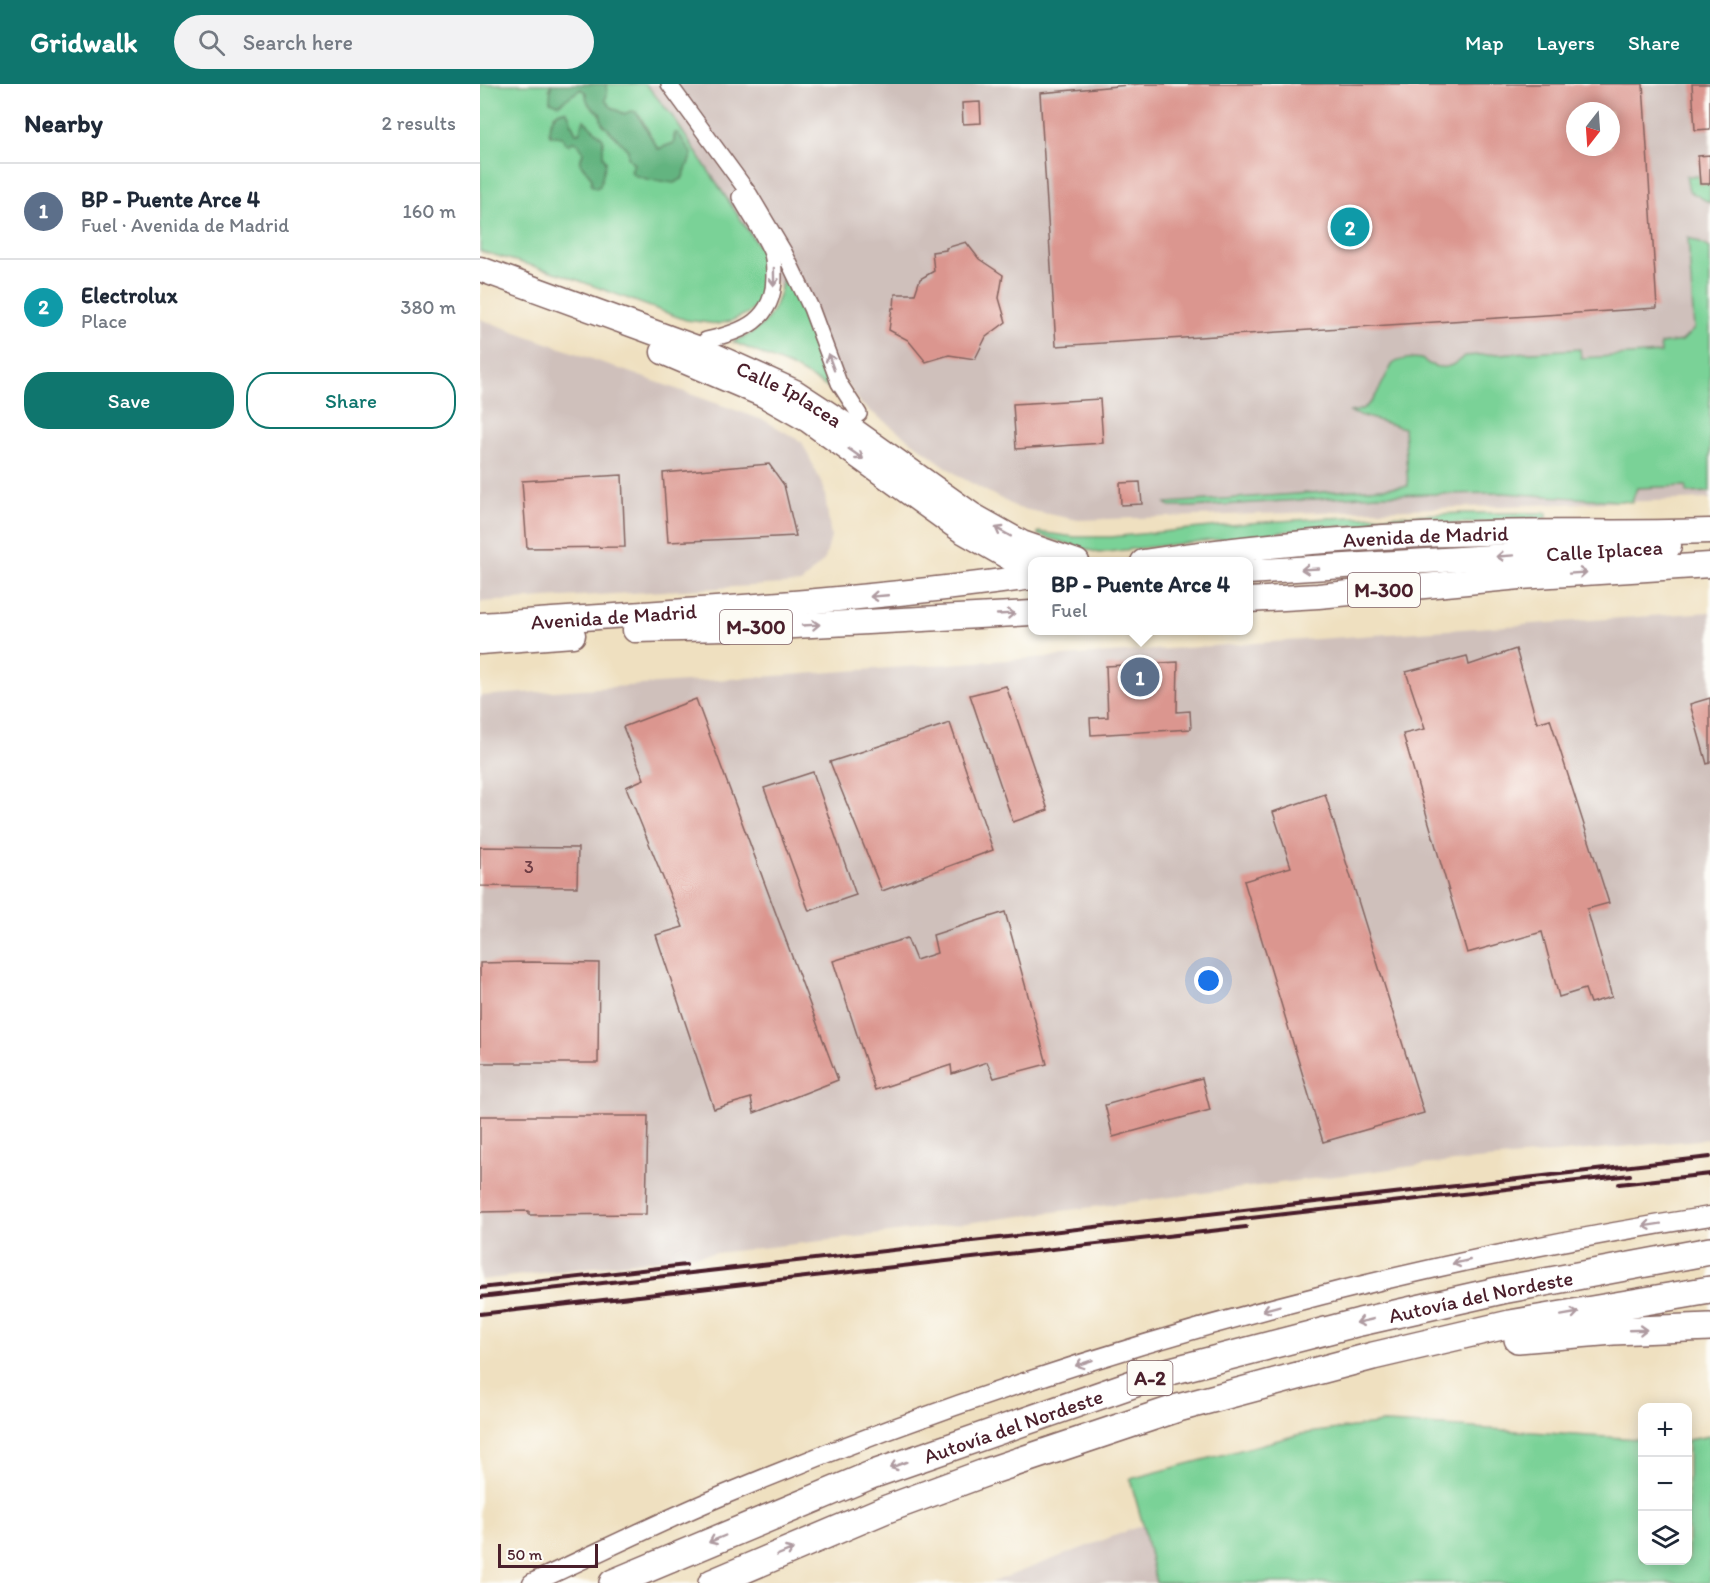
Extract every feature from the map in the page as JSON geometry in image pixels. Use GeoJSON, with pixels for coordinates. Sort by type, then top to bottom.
{"type":"FeatureCollection","features":[{"type":"Feature","properties":{"kind":"highway","name":"Autovía del Nordeste"},"geometry":{"type":"LineString","coordinates":[[613,1583],[871,1475],[1167,1372],[1360,1322],[1502,1290],[1710,1251]]}},
{"type":"Feature","properties":{"kind":"highway","name":"Autovía del Nordeste"},"geometry":{"type":"LineString","coordinates":[[712,1583],[884,1510],[987,1472],[1178,1408],[1373,1356],[1510,1324],[1710,1290]]}},
{"type":"Feature","properties":{"kind":"highway"},"geometry":{"type":"LineString","coordinates":[[987,1472],[1185,1423],[1376,1370],[1514,1340],[1613,1331],[1710,1327]]}},
{"type":"Feature","properties":{"kind":"main road","name":"Calle Iplacea"},"geometry":{"type":"LineString","coordinates":[[480,269],[702,350],[795,392],[850,428],[972,515],[1022,543],[1065,557]]}},
{"type":"Feature","properties":{"kind":"main road","name":"Calle Iplacea"},"geometry":{"type":"LineString","coordinates":[[480,287],[676,357],[764,395],[808,420],[961,530],[1028,566]]}},
{"type":"Feature","properties":{"kind":"main road"},"geometry":{"type":"LineString","coordinates":[[1486,533],[1649,516]]}},
{"type":"Feature","properties":{"kind":"main road","name":"Avenida de Madrid"},"geometry":{"type":"LineString","coordinates":[[1172,557],[1231,549],[1315,542],[1486,533],[1710,531]]}},
{"type":"Feature","properties":{"kind":"main road","name":"Calle Iplacea"},"geometry":{"type":"LineString","coordinates":[[1253,572],[1710,544]]}},
{"type":"Feature","properties":{"kind":"main road","name":"M-300"},"geometry":{"type":"LineString","coordinates":[[1253,600],[1318,596],[1520,577],[1710,565]]}},
{"type":"Feature","properties":{"kind":"main road","name":"Calle Iplacea"},"geometry":{"type":"LineString","coordinates":[[1253,590],[1520,577]]}},
{"type":"Feature","properties":{"kind":"main road","name":"Avenida de Madrid"},"geometry":{"type":"LineString","coordinates":[[480,625],[775,606],[937,591],[1028,578]]}},
{"type":"Feature","properties":{"kind":"main road","name":"Avenida de Madrid"},"geometry":{"type":"LineString","coordinates":[[480,642],[638,630],[775,627],[1028,613]]}},
{"type":"Feature","properties":{"kind":"street"},"geometry":{"type":"LineString","coordinates":[[669,84],[750,195],[784,252],[811,308],[839,383],[859,414]]}},
{"type":"Feature","properties":{"kind":"street"},"geometry":{"type":"LineString","coordinates":[[703,131],[772,254],[774,268],[774,288],[767,309],[753,324],[728,335],[706,339]]}},
{"type":"Feature","properties":{"kind":"street"},"geometry":{"type":"LineString","coordinates":[[532,1583],[735,1490],[961,1404],[1149,1342],[1360,1284],[1497,1254],[1710,1216]]}},
{"type":"Feature","properties":{"kind":"shaded area"},"geometry":{"type":"Polygon","coordinates":[[[645,84],[1710,84],[1710,499],[1078,520],[1018,508],[960,477],[862,405],[791,305],[645,84]]]}},
{"type":"Feature","properties":{"kind":"shaded area"},"geometry":{"type":"Polygon","coordinates":[[[480,319],[766,421],[802,442],[824,488],[831,537],[825,559],[801,583],[480,602],[480,319]]]}},
{"type":"Feature","properties":{"kind":"shaded area"},"geometry":{"type":"Polygon","coordinates":[[[1710,612],[1710,1139],[1422,1165],[865,1236],[480,1280],[480,696],[1710,612]]]}},
{"type":"Feature","properties":{"kind":"shaded area"},"geometry":{"type":"Polygon","coordinates":[[[1143,1525],[1156,1583],[990,1583],[1143,1525]]]}},
{"type":"Feature","properties":{"kind":"green space"},"geometry":{"type":"Polygon","coordinates":[[[480,84],[551,84],[549,89],[565,99],[581,89],[586,93],[589,105],[600,113],[602,123],[628,150],[628,157],[634,164],[682,179],[692,154],[674,136],[674,143],[658,149],[640,116],[620,112],[604,100],[606,84],[646,84],[673,117],[761,250],[766,279],[761,301],[748,313],[731,321],[717,324],[686,320],[561,274],[480,251],[480,84]],[[560,111],[554,115],[559,136],[578,143],[583,152],[580,163],[592,178],[602,172],[606,162],[584,120],[579,134],[576,133],[566,111],[560,111]]]}},
{"type":"Feature","properties":{"kind":"green space"},"geometry":{"type":"Polygon","coordinates":[[[551,84],[606,84],[605,100],[611,107],[624,114],[631,111],[636,112],[658,149],[674,143],[675,133],[678,133],[692,154],[682,179],[674,183],[634,175],[631,171],[634,164],[628,157],[628,150],[602,123],[600,113],[590,105],[586,93],[581,89],[559,104],[550,101],[551,84]]]}},
{"type":"Feature","properties":{"kind":"green space"},"geometry":{"type":"Polygon","coordinates":[[[560,111],[568,113],[576,133],[579,133],[584,120],[603,138],[603,156],[606,162],[600,186],[596,188],[591,185],[592,178],[580,163],[583,152],[578,143],[571,142],[569,145],[562,137],[550,135],[551,121],[560,111]]]}},
{"type":"Feature","properties":{"kind":"green space"},"geometry":{"type":"Polygon","coordinates":[[[1686,176],[1699,176],[1700,184],[1710,184],[1710,203],[1689,191],[1686,176]]]}},
{"type":"Feature","properties":{"kind":"green space"},"geometry":{"type":"Polygon","coordinates":[[[1688,237],[1710,248],[1710,492],[1687,493],[1686,486],[1637,488],[1632,502],[1503,493],[1378,495],[1192,507],[1171,507],[1166,503],[1408,486],[1404,428],[1349,412],[1358,411],[1371,402],[1393,364],[1418,358],[1434,366],[1444,367],[1452,365],[1464,356],[1580,349],[1581,358],[1661,353],[1660,344],[1682,341],[1694,329],[1688,237]]]}},
{"type":"Feature","properties":{"kind":"green space"},"geometry":{"type":"Polygon","coordinates":[[[791,277],[802,300],[834,391],[792,367],[733,342],[750,334],[769,317],[779,295],[783,278],[791,277]]]}},
{"type":"Feature","properties":{"kind":"green space"},"geometry":{"type":"Polygon","coordinates":[[[1465,513],[1547,513],[1547,518],[1471,523],[1326,527],[1099,553],[1038,535],[1038,532],[1075,537],[1111,537],[1250,523],[1465,513]]]}},
{"type":"Feature","properties":{"kind":"green space"},"geometry":{"type":"Polygon","coordinates":[[[1383,1423],[1638,1439],[1638,1565],[1692,1565],[1692,1439],[1710,1436],[1710,1583],[1156,1583],[1130,1479],[1301,1434],[1383,1423]]]}},
{"type":"Feature","properties":{"kind":"building"},"geometry":{"type":"Polygon","coordinates":[[[1140,84],[1643,84],[1657,308],[1056,346],[1040,93],[1140,84]]]}},
{"type":"Feature","properties":{"kind":"building"},"geometry":{"type":"Polygon","coordinates":[[[1692,84],[1710,84],[1710,129],[1695,130],[1692,84]]]}},
{"type":"Feature","properties":{"kind":"building"},"geometry":{"type":"Polygon","coordinates":[[[980,102],[981,123],[963,124],[962,103],[980,102]]]}},
{"type":"Feature","properties":{"kind":"building"},"geometry":{"type":"Polygon","coordinates":[[[1710,155],[1710,184],[1700,184],[1698,156],[1710,155]]]}},
{"type":"Feature","properties":{"kind":"building"},"geometry":{"type":"Polygon","coordinates":[[[966,242],[979,259],[1003,275],[999,298],[1006,322],[986,337],[975,359],[949,355],[926,362],[908,340],[889,330],[895,294],[915,294],[920,279],[934,271],[932,252],[946,250],[946,248],[966,242]]]}},
{"type":"Feature","properties":{"kind":"building"},"geometry":{"type":"Polygon","coordinates":[[[1100,399],[1103,443],[1016,449],[1013,404],[1100,399]]]}},
{"type":"Feature","properties":{"kind":"building"},"geometry":{"type":"Polygon","coordinates":[[[769,464],[784,485],[796,536],[668,542],[663,473],[769,464]]]}},
{"type":"Feature","properties":{"kind":"building"},"geometry":{"type":"Polygon","coordinates":[[[622,475],[625,547],[527,548],[522,481],[622,475]]]}},
{"type":"Feature","properties":{"kind":"building"},"geometry":{"type":"Polygon","coordinates":[[[1140,482],[1142,504],[1121,505],[1120,483],[1140,482]]]}},
{"type":"Feature","properties":{"kind":"building"},"geometry":{"type":"Polygon","coordinates":[[[1516,649],[1537,723],[1550,719],[1609,903],[1587,909],[1612,997],[1590,1003],[1585,989],[1559,997],[1542,932],[1467,953],[1403,734],[1425,729],[1406,672],[1467,656],[1469,665],[1516,649]]]}},
{"type":"Feature","properties":{"kind":"building"},"geometry":{"type":"Polygon","coordinates":[[[1178,662],[1177,712],[1190,711],[1191,729],[1091,735],[1090,718],[1108,717],[1106,666],[1178,662]]]}},
{"type":"Feature","properties":{"kind":"building"},"geometry":{"type":"Polygon","coordinates":[[[1006,686],[1048,810],[1013,822],[970,695],[1006,686]]]}},
{"type":"Feature","properties":{"kind":"building"},"geometry":{"type":"Polygon","coordinates":[[[1710,698],[1710,763],[1707,764],[1690,704],[1710,698]]]}},
{"type":"Feature","properties":{"kind":"building"},"geometry":{"type":"Polygon","coordinates":[[[696,699],[838,1080],[754,1113],[751,1098],[714,1109],[656,935],[683,927],[626,787],[644,779],[623,727],[696,699]]]}},
{"type":"Feature","properties":{"kind":"building"},"geometry":{"type":"Polygon","coordinates":[[[950,723],[993,850],[882,891],[830,762],[950,723]]]}},
{"type":"Feature","properties":{"kind":"building"},"geometry":{"type":"Polygon","coordinates":[[[813,772],[856,895],[809,911],[764,788],[813,772]]]}},
{"type":"Feature","properties":{"kind":"building"},"geometry":{"type":"Polygon","coordinates":[[[1325,794],[1424,1113],[1323,1142],[1244,881],[1291,867],[1273,812],[1325,794]]]}},
{"type":"Feature","properties":{"kind":"building"},"geometry":{"type":"Polygon","coordinates":[[[480,847],[578,848],[577,887],[480,886],[480,847]]]}},
{"type":"Feature","properties":{"kind":"building"},"geometry":{"type":"Polygon","coordinates":[[[1005,912],[1047,1064],[994,1078],[987,1062],[952,1074],[951,1065],[875,1090],[833,961],[907,938],[916,960],[937,953],[933,935],[1005,912]]]}},
{"type":"Feature","properties":{"kind":"building"},"geometry":{"type":"Polygon","coordinates":[[[480,963],[599,963],[598,1063],[480,1063],[480,963]]]}},
{"type":"Feature","properties":{"kind":"building"},"geometry":{"type":"Polygon","coordinates":[[[1202,1078],[1210,1110],[1113,1137],[1105,1105],[1202,1078]]]}},
{"type":"Feature","properties":{"kind":"building"},"geometry":{"type":"Polygon","coordinates":[[[480,1116],[648,1116],[646,1214],[529,1215],[529,1211],[480,1212],[480,1116]]]}},
{"type":"Feature","properties":{"kind":"railway"},"geometry":{"type":"LineString","coordinates":[[480,1297],[1710,1157]]}},
{"type":"Feature","properties":{"kind":"railway"},"geometry":{"type":"LineString","coordinates":[[1619,1184],[1710,1174]]}},
{"type":"Feature","properties":{"kind":"railway"},"geometry":{"type":"LineString","coordinates":[[1233,1220],[1630,1175]]}},
{"type":"Feature","properties":{"kind":"railway"},"geometry":{"type":"LineString","coordinates":[[480,1314],[1246,1227]]}},
{"type":"Feature","properties":{"kind":"railway"},"geometry":{"type":"LineString","coordinates":[[480,1288],[686,1265]]}},
{"type":"Feature","properties":{"kind":"place","name":"Electrolux"},"geometry":{"type":"Point","coordinates":[1350,227]}},
{"type":"Feature","properties":{"kind":"place","name":"BP - Puente Arce 4"},"geometry":{"type":"Point","coordinates":[1140,677]}}]}
